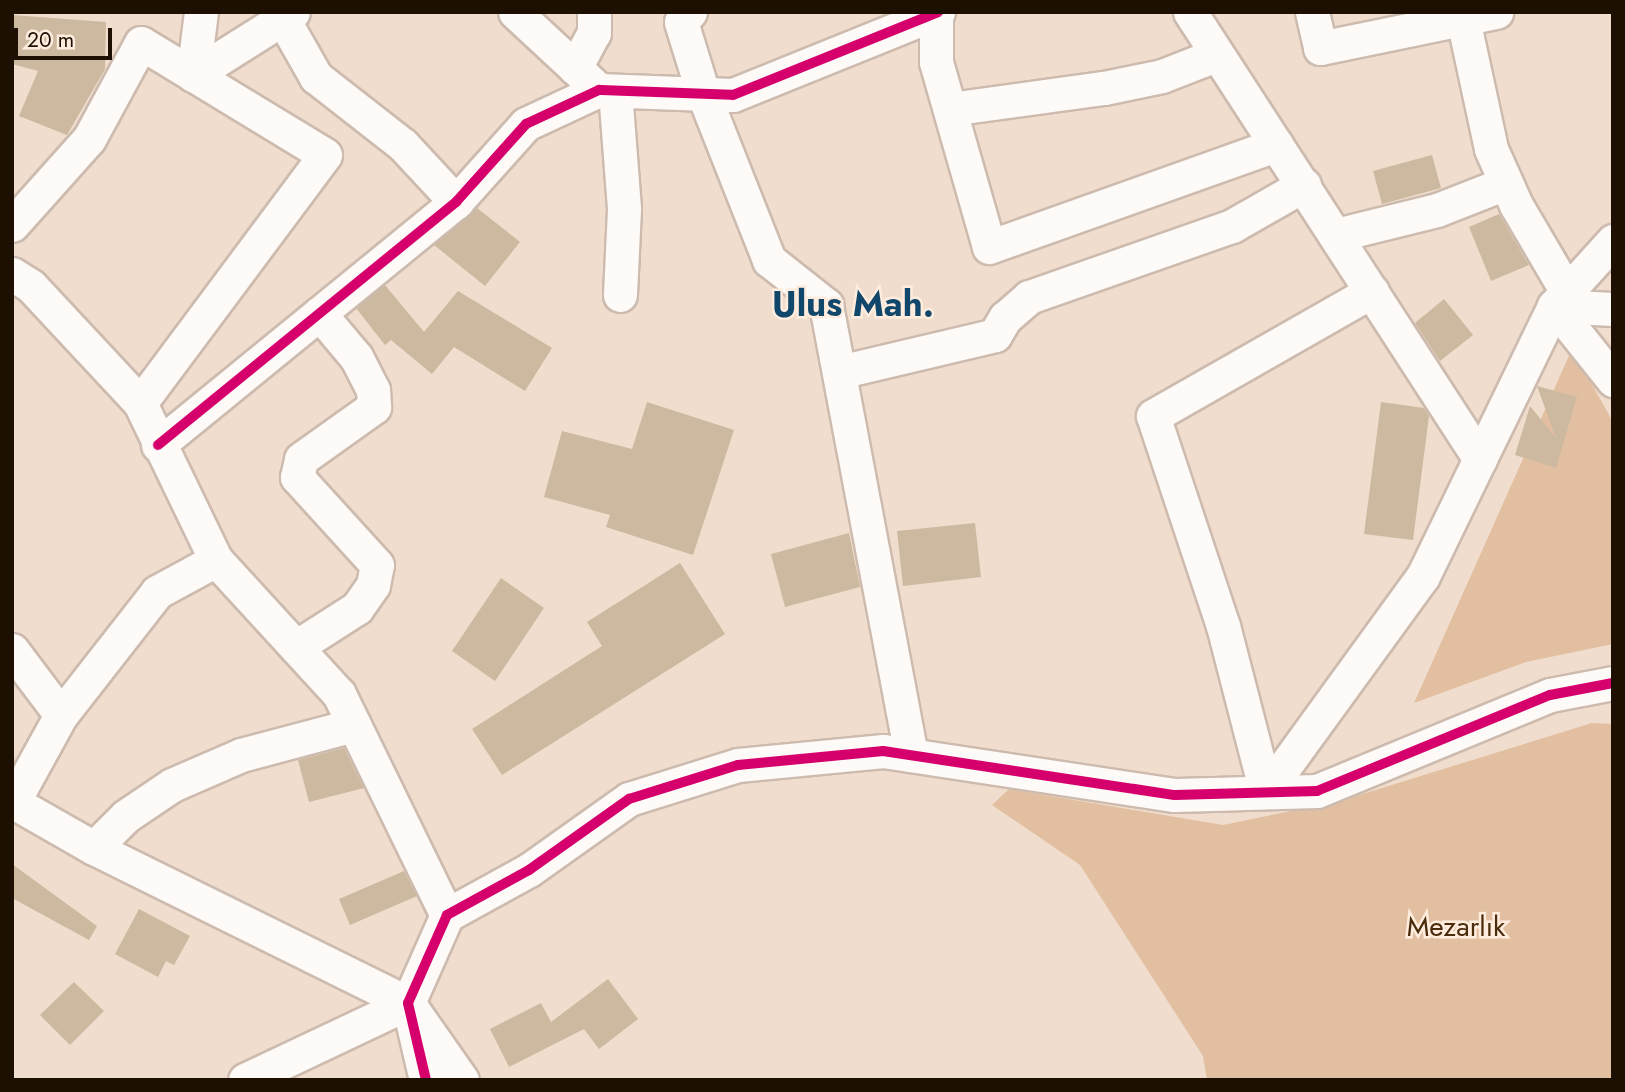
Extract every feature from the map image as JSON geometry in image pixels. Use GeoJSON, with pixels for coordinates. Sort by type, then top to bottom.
{"type":"FeatureCollection","features":[{"type":"Feature","properties":{"kind":"street"},"geometry":{"type":"LineString","coordinates":[[194,75],[201,12]]}},
{"type":"Feature","properties":{"kind":"street"},"geometry":{"type":"LineString","coordinates":[[515,12],[596,83]]}},
{"type":"Feature","properties":{"kind":"street"},"geometry":{"type":"LineString","coordinates":[[594,12],[596,83],[624,209],[620,295]]}},
{"type":"Feature","properties":{"kind":"street"},"geometry":{"type":"LineString","coordinates":[[690,12],[681,22],[703,93],[769,260],[826,305],[911,755]]}},
{"type":"Feature","properties":{"kind":"street"},"geometry":{"type":"LineString","coordinates":[[158,445],[456,202],[526,124],[596,83],[733,95],[937,12],[936,62],[989,247],[1276,145]]}},
{"type":"Feature","properties":{"kind":"street"},"geometry":{"type":"LineString","coordinates":[[1190,12],[1480,459]]}},
{"type":"Feature","properties":{"kind":"street"},"geometry":{"type":"LineString","coordinates":[[1312,12],[1320,48],[1496,12]]}},
{"type":"Feature","properties":{"kind":"street"},"geometry":{"type":"LineString","coordinates":[[194,75],[288,16],[316,77],[404,145],[456,202]]}},
{"type":"Feature","properties":{"kind":"street"},"geometry":{"type":"LineString","coordinates":[[1463,19],[1491,149],[1560,299],[1613,380]]}},
{"type":"Feature","properties":{"kind":"street"},"geometry":{"type":"LineString","coordinates":[[12,225],[89,139],[141,43],[325,155],[140,403]]}},
{"type":"Feature","properties":{"kind":"street"},"geometry":{"type":"LineString","coordinates":[[950,109],[1104,88],[1162,76],[1216,55]]}},
{"type":"Feature","properties":{"kind":"street"},"geometry":{"type":"LineString","coordinates":[[1336,234],[1437,210],[1506,183]]}},
{"type":"Feature","properties":{"kind":"street"},"geometry":{"type":"LineString","coordinates":[[839,372],[995,335],[1005,318],[1029,297],[1232,226],[1304,185]]}},
{"type":"Feature","properties":{"kind":"street"},"geometry":{"type":"LineString","coordinates":[[1266,792],[1423,576],[1560,299],[1613,242]]}},
{"type":"Feature","properties":{"kind":"street"},"geometry":{"type":"LineString","coordinates":[[13,276],[31,286],[140,403],[216,560],[339,694],[447,915]]}},
{"type":"Feature","properties":{"kind":"street"},"geometry":{"type":"LineString","coordinates":[[1266,792],[1223,626],[1153,416],[1371,291]]}},
{"type":"Feature","properties":{"kind":"street"},"geometry":{"type":"LineString","coordinates":[[1560,299],[1613,309]]}},
{"type":"Feature","properties":{"kind":"street"},"geometry":{"type":"LineString","coordinates":[[296,647],[357,608],[373,586],[377,565],[297,477],[301,459],[374,407],[373,390],[356,357],[319,313]]}},
{"type":"Feature","properties":{"kind":"street"},"geometry":{"type":"LineString","coordinates":[[216,560],[157,592],[61,715],[14,803],[94,848],[408,1003],[462,1080]]}},
{"type":"Feature","properties":{"kind":"street"},"geometry":{"type":"LineString","coordinates":[[12,650],[61,715]]}},
{"type":"Feature","properties":{"kind":"street"},"geometry":{"type":"LineString","coordinates":[[426,1080],[408,1003],[447,915],[529,870],[629,799],[738,765],[883,751],[1175,794],[1317,791],[1550,695],[1613,683]]}},
{"type":"Feature","properties":{"kind":"street"},"geometry":{"type":"LineString","coordinates":[[94,848],[126,816],[172,785],[241,755],[354,725]]}},
{"type":"Feature","properties":{"kind":"street"},"geometry":{"type":"LineString","coordinates":[[245,1080],[408,1003]]}},
{"type":"Feature","properties":{"kind":"green space"},"geometry":{"type":"Polygon","coordinates":[[[1572,349],[1613,422],[1613,644],[1526,662],[1414,703],[1572,349]]]}},
{"type":"Feature","properties":{"kind":"green space","name":"Mezarlık"},"geometry":{"type":"Polygon","coordinates":[[[1592,723],[1613,724],[1613,1080],[1207,1080],[1203,1056],[1080,865],[992,805],[1009,789],[1223,825],[1340,801],[1592,723]]]}},
{"type":"Feature","properties":{"kind":"building"},"geometry":{"type":"Polygon","coordinates":[[[12,15],[106,22],[105,69],[67,135],[19,116],[38,71],[12,64],[12,15]]]}},
{"type":"Feature","properties":{"kind":"building"},"geometry":{"type":"Polygon","coordinates":[[[1432,155],[1441,188],[1382,204],[1373,171],[1432,155]]]}},
{"type":"Feature","properties":{"kind":"building"},"geometry":{"type":"Polygon","coordinates":[[[477,208],[520,242],[485,286],[434,245],[477,208]]]}},
{"type":"Feature","properties":{"kind":"building"},"geometry":{"type":"Polygon","coordinates":[[[1499,214],[1529,265],[1491,281],[1469,227],[1499,214]]]}},
{"type":"Feature","properties":{"kind":"building"},"geometry":{"type":"Polygon","coordinates":[[[385,285],[424,332],[458,291],[552,348],[525,391],[454,347],[432,374],[391,340],[385,345],[356,308],[385,285]]]}},
{"type":"Feature","properties":{"kind":"building"},"geometry":{"type":"Polygon","coordinates":[[[1444,299],[1473,335],[1440,361],[1415,323],[1444,299]]]}},
{"type":"Feature","properties":{"kind":"building"},"geometry":{"type":"Polygon","coordinates":[[[1537,386],[1577,397],[1556,468],[1515,455],[1530,406],[1556,438],[1537,386]]]}},
{"type":"Feature","properties":{"kind":"building"},"geometry":{"type":"Polygon","coordinates":[[[647,402],[734,430],[693,555],[606,527],[610,515],[544,497],[562,431],[632,449],[647,402]]]}},
{"type":"Feature","properties":{"kind":"building"},"geometry":{"type":"Polygon","coordinates":[[[1381,402],[1424,408],[1429,416],[1413,540],[1364,534],[1381,402]]]}},
{"type":"Feature","properties":{"kind":"building"},"geometry":{"type":"Polygon","coordinates":[[[975,523],[981,577],[903,586],[897,531],[975,523]]]}},
{"type":"Feature","properties":{"kind":"building"},"geometry":{"type":"Polygon","coordinates":[[[849,533],[860,587],[785,607],[771,554],[849,533]]]}},
{"type":"Feature","properties":{"kind":"building"},"geometry":{"type":"Polygon","coordinates":[[[680,563],[725,634],[502,775],[472,729],[602,646],[587,622],[680,563]]]}},
{"type":"Feature","properties":{"kind":"building"},"geometry":{"type":"Polygon","coordinates":[[[501,578],[544,608],[495,681],[452,651],[501,578]]]}},
{"type":"Feature","properties":{"kind":"building"},"geometry":{"type":"Polygon","coordinates":[[[344,748],[364,788],[309,802],[298,760],[344,748]]]}},
{"type":"Feature","properties":{"kind":"building"},"geometry":{"type":"Polygon","coordinates":[[[12,864],[97,926],[89,940],[12,898],[12,864]]]}},
{"type":"Feature","properties":{"kind":"building"},"geometry":{"type":"Polygon","coordinates":[[[404,871],[417,896],[350,925],[339,899],[404,871]]]}},
{"type":"Feature","properties":{"kind":"building"},"geometry":{"type":"Polygon","coordinates":[[[139,909],[190,936],[174,965],[166,961],[158,977],[115,954],[139,909]]]}},
{"type":"Feature","properties":{"kind":"building"},"geometry":{"type":"Polygon","coordinates":[[[608,979],[638,1019],[599,1049],[584,1029],[509,1067],[490,1029],[541,1003],[551,1022],[608,979]]]}},
{"type":"Feature","properties":{"kind":"building"},"geometry":{"type":"Polygon","coordinates":[[[74,982],[104,1011],[70,1045],[40,1015],[74,982]]]}},
{"type":"Feature","properties":{"kind":"cycle path"},"geometry":{"type":"LineString","coordinates":[[158,445],[456,202],[526,124],[599,90],[733,95],[938,12]]}},
{"type":"Feature","properties":{"kind":"cycle path"},"geometry":{"type":"LineString","coordinates":[[426,1080],[408,1003],[447,915],[529,870],[629,799],[738,765],[883,751],[1175,795],[1317,791],[1550,695],[1613,683]]}},
{"type":"Feature","properties":{"kind":"district","name":"Ulus Mah."},"geometry":{"type":"Point","coordinates":[853,304]}}]}
